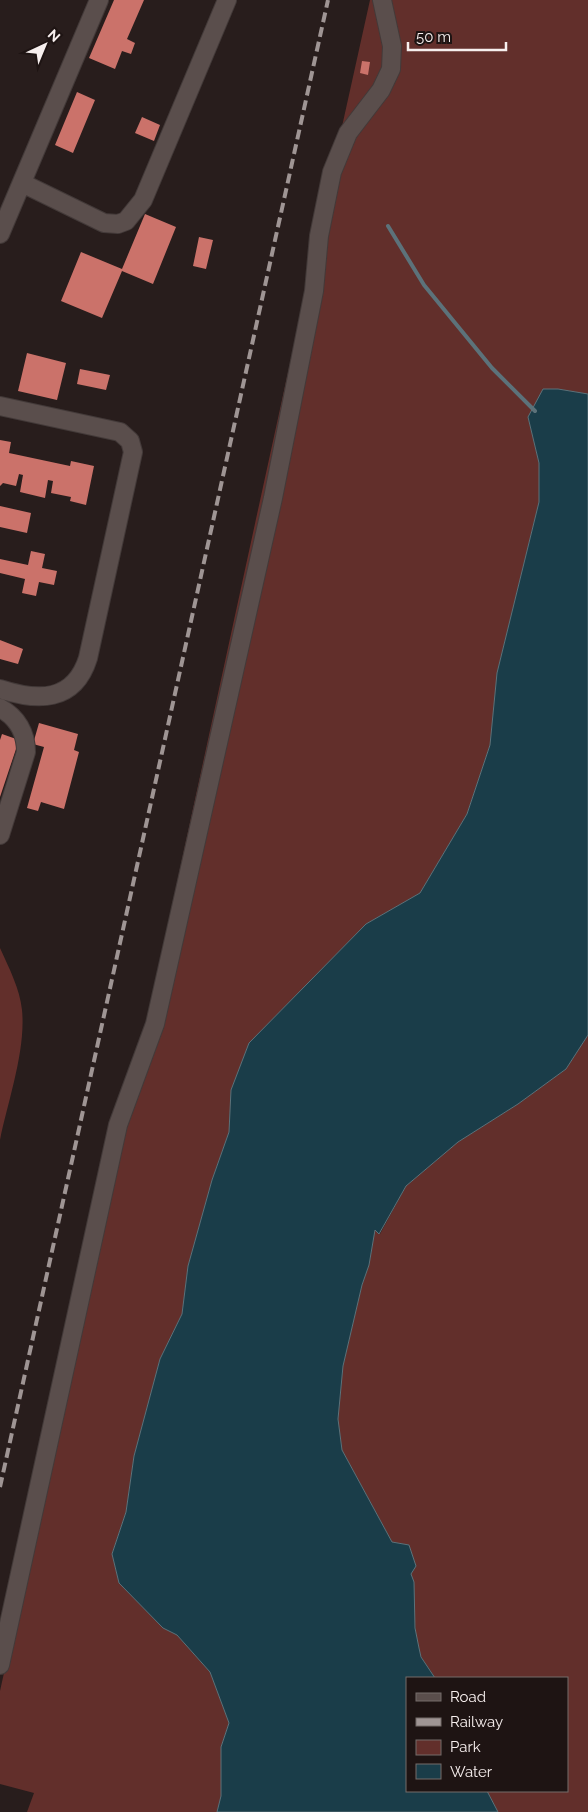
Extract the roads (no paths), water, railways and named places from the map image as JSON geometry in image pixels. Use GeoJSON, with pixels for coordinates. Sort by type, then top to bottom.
{"type":"FeatureCollection","features":[{"type":"Feature","properties":{"kind":"lane"},"geometry":{"type":"LineString","coordinates":[[0,234],[99,0]]}},
{"type":"Feature","properties":{"kind":"lane"},"geometry":{"type":"LineString","coordinates":[[22,183],[104,223],[118,224],[130,218],[149,189],[227,0]]}},
{"type":"Feature","properties":{"kind":"lane"},"geometry":{"type":"LineString","coordinates":[[0,1665],[118,1125],[155,1024],[274,498],[314,291],[319,236],[332,172],[348,133],[381,90],[391,69],[392,46],[382,0]]}},
{"type":"Feature","properties":{"kind":"lane"},"geometry":{"type":"LineString","coordinates":[[0,406],[120,432],[130,441],[133,452],[88,658],[83,670],[68,687],[48,696],[26,697],[0,689]]}},
{"type":"Feature","properties":{"kind":"lane"},"geometry":{"type":"LineString","coordinates":[[0,708],[11,715],[20,727],[26,742],[26,752],[0,835]]}},
{"type":"Feature","properties":{"kind":"water"},"geometry":{"type":"Polygon","coordinates":[[[543,389],[558,389],[588,394],[588,1035],[566,1069],[518,1104],[458,1142],[406,1186],[379,1234],[375,1230],[369,1265],[362,1285],[343,1366],[338,1419],[342,1450],[392,1542],[409,1545],[416,1566],[411,1574],[414,1582],[415,1628],[421,1657],[434,1677],[406,1677],[406,1792],[488,1792],[498,1812],[217,1812],[221,1796],[221,1747],[229,1723],[210,1672],[177,1635],[163,1628],[119,1583],[112,1554],[126,1512],[134,1456],[160,1359],[182,1314],[188,1266],[212,1180],[229,1132],[231,1090],[249,1043],[366,924],[420,893],[467,814],[490,745],[497,673],[539,502],[539,463],[528,417],[543,389]]]}},
{"type":"Feature","properties":{"kind":"waterway"},"geometry":{"type":"LineString","coordinates":[[388,226],[424,285],[492,368],[535,411]]}},
{"type":"Feature","properties":{"kind":"railway"},"geometry":{"type":"LineString","coordinates":[[0,1487],[328,0]]}}]}
